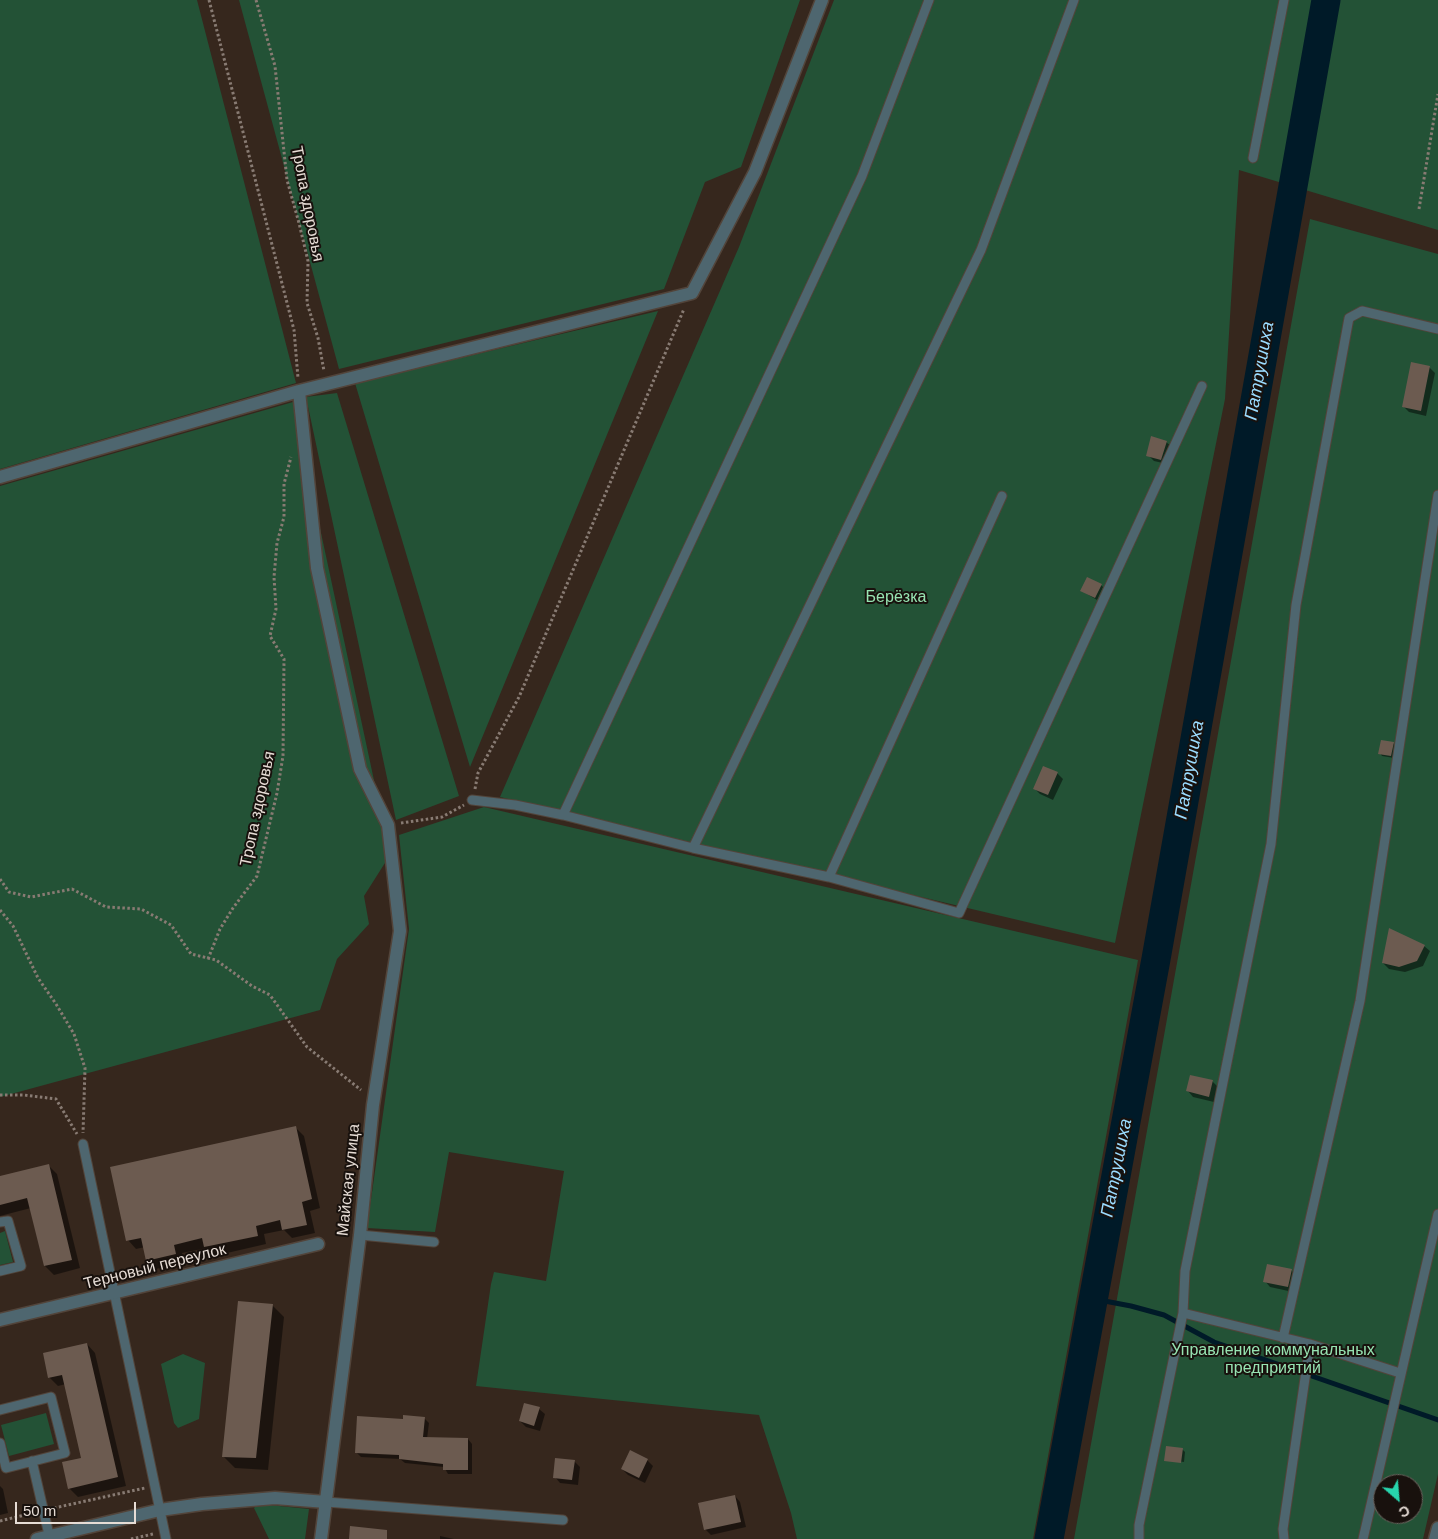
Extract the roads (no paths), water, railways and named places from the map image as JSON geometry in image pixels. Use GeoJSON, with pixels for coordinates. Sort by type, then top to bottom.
{"type":"FeatureCollection","features":[{"type":"Feature","properties":{"kind":"street"},"geometry":{"type":"LineString","coordinates":[[0,477],[299,391],[692,293],[755,172],[822,0]]}},
{"type":"Feature","properties":{"kind":"street","name":"Майская улица"},"geometry":{"type":"LineString","coordinates":[[299,391],[317,568],[360,770],[388,825],[400,931],[374,1098],[360,1235],[321,1539]]}},
{"type":"Feature","properties":{"kind":"street","name":"Терновый переулок"},"geometry":{"type":"LineString","coordinates":[[0,1320],[318,1244]]}},
{"type":"Feature","properties":{"kind":"street"},"geometry":{"type":"LineString","coordinates":[[46,1538],[160,1510],[275,1498],[326,1502]]}},
{"type":"Feature","properties":{"kind":"street"},"geometry":{"type":"LineString","coordinates":[[1435,1539],[1438,1528]]}},
{"type":"Feature","properties":{"kind":"lane"},"geometry":{"type":"LineString","coordinates":[[563,815],[862,176],[929,0]]}},
{"type":"Feature","properties":{"kind":"lane"},"geometry":{"type":"LineString","coordinates":[[693,848],[981,250],[1074,0]]}},
{"type":"Feature","properties":{"kind":"lane"},"geometry":{"type":"LineString","coordinates":[[1253,158],[1284,0]]}},
{"type":"Feature","properties":{"kind":"lane"},"geometry":{"type":"LineString","coordinates":[[1139,1539],[1139,1526],[1183,1314],[1185,1271],[1271,844],[1296,605],[1348,318],[1362,311],[1438,329]]}},
{"type":"Feature","properties":{"kind":"lane"},"geometry":{"type":"LineString","coordinates":[[472,800],[515,805],[563,815],[693,848],[829,877],[959,913],[1202,386]]}},
{"type":"Feature","properties":{"kind":"lane"},"geometry":{"type":"LineString","coordinates":[[1283,1338],[1360,1002],[1438,495]]}},
{"type":"Feature","properties":{"kind":"lane"},"geometry":{"type":"LineString","coordinates":[[829,877],[1002,496]]}},
{"type":"Feature","properties":{"kind":"lane"},"geometry":{"type":"LineString","coordinates":[[83,1144],[165,1535]]}},
{"type":"Feature","properties":{"kind":"lane"},"geometry":{"type":"LineString","coordinates":[[1364,1539],[1400,1374],[1438,1214]]}},
{"type":"Feature","properties":{"kind":"lane"},"geometry":{"type":"LineString","coordinates":[[0,1222],[8,1220],[22,1266],[0,1271]]}},
{"type":"Feature","properties":{"kind":"lane"},"geometry":{"type":"LineString","coordinates":[[360,1235],[434,1242]]}},
{"type":"Feature","properties":{"kind":"lane"},"geometry":{"type":"LineString","coordinates":[[1183,1314],[1310,1344],[1400,1374]]}},
{"type":"Feature","properties":{"kind":"lane"},"geometry":{"type":"LineString","coordinates":[[1284,1539],[1283,1529],[1310,1344]]}},
{"type":"Feature","properties":{"kind":"lane"},"geometry":{"type":"LineString","coordinates":[[0,1410],[51,1397],[65,1453],[6,1468],[0,1443]]}},
{"type":"Feature","properties":{"kind":"lane"},"geometry":{"type":"LineString","coordinates":[[32,1462],[43,1510],[46,1538]]}},
{"type":"Feature","properties":{"kind":"lane"},"geometry":{"type":"LineString","coordinates":[[326,1502],[563,1520]]}},
{"type":"Feature","properties":{"kind":"waterway","name":"Патрушиха"},"geometry":{"type":"LineString","coordinates":[[1049,1539],[1156,959],[1326,0]]}},
{"type":"Feature","properties":{"kind":"waterway"},"geometry":{"type":"LineString","coordinates":[[1094,1299],[1164,1315],[1214,1342],[1438,1420]]}},
{"type":"Feature","properties":{"kind":"park label","name":"Берёзка"},"geometry":{"type":"Point","coordinates":[896,598]}},
{"type":"Feature","properties":{"kind":"park label","name":"Управление коммунальных предприятий"},"geometry":{"type":"Point","coordinates":[1273,1360]}}]}
